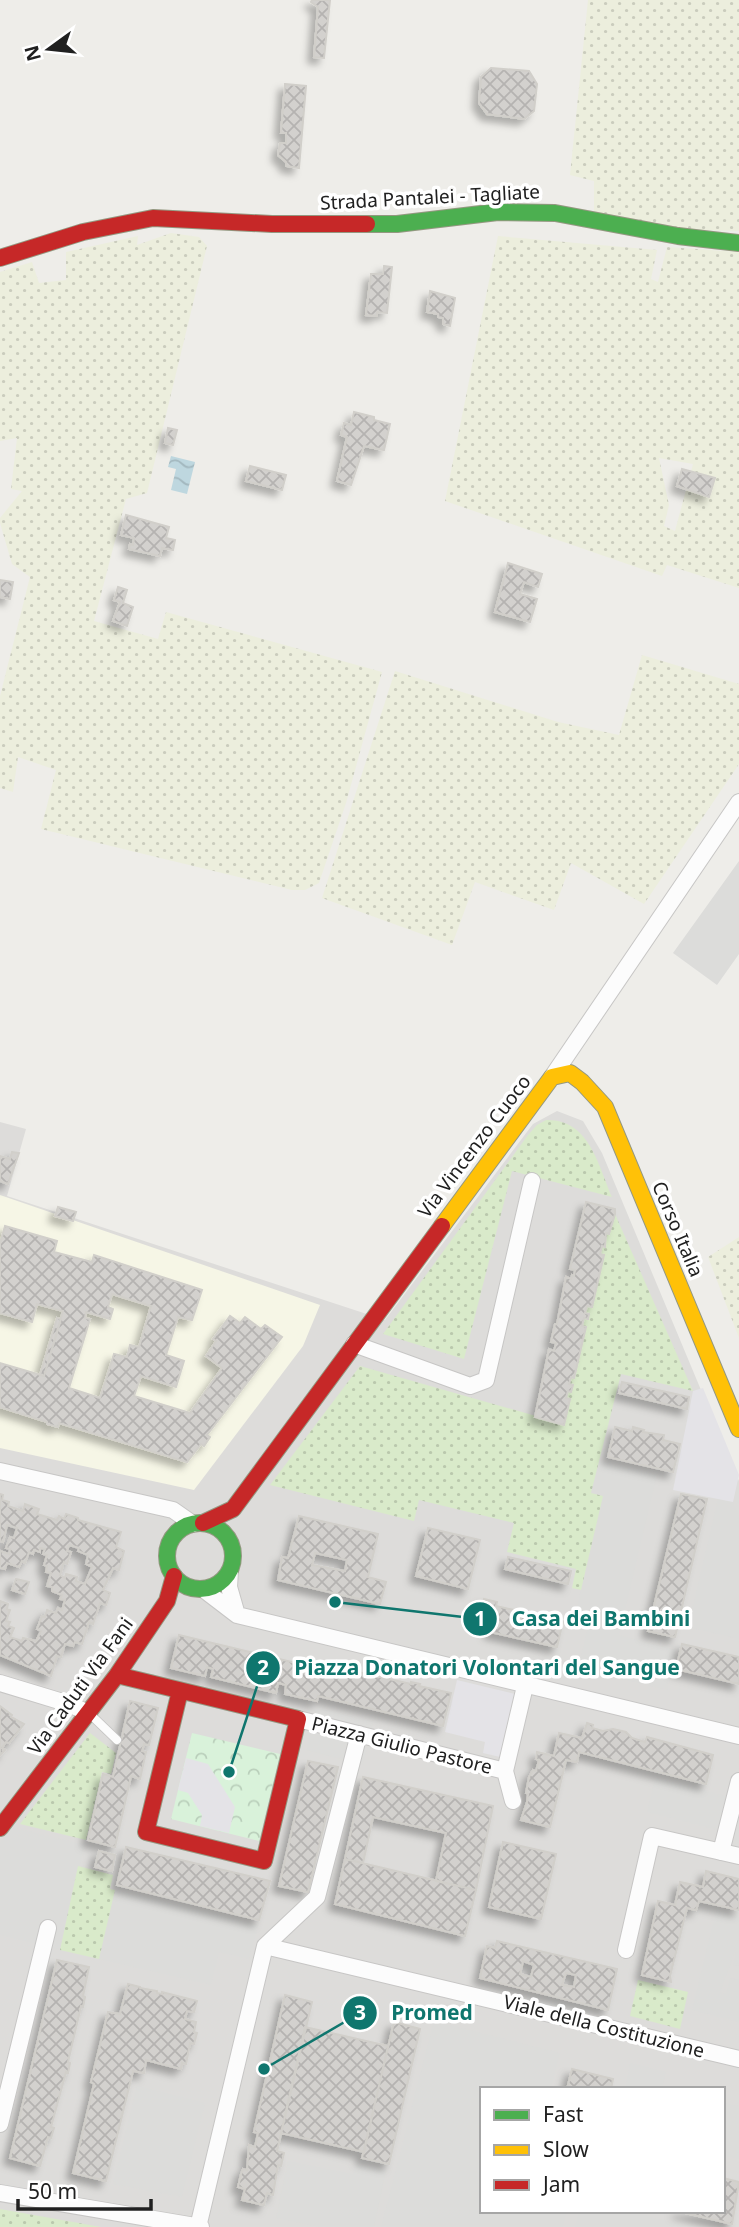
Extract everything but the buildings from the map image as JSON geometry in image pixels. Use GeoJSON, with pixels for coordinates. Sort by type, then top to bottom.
{"type":"FeatureCollection","features":[{"type":"Feature","properties":{"kind":"street","name":"Strada Pantalei - Tagliate"},"geometry":{"type":"LineString","coordinates":[[0,258],[83,232],[153,218],[272,224],[397,224],[498,212],[555,213],[678,236],[739,243]]}},
{"type":"Feature","properties":{"kind":"street","name":"Via Vincenzo Cuoco"},"geometry":{"type":"LineString","coordinates":[[229,1539],[233,1509],[552,1077],[739,802]]}},
{"type":"Feature","properties":{"kind":"street","name":"Corso Italia"},"geometry":{"type":"LineString","coordinates":[[552,1077],[570,1073],[605,1107],[739,1429]]}},
{"type":"Feature","properties":{"kind":"street"},"geometry":{"type":"LineString","coordinates":[[354,1344],[470,1386],[486,1380],[532,1181]]}},
{"type":"Feature","properties":{"kind":"street"},"geometry":{"type":"LineString","coordinates":[[0,1471],[173,1510],[198,1524],[222,1531],[229,1539],[233,1560],[229,1587],[237,1615]]}},
{"type":"Feature","properties":{"kind":"street","name":"Via Vincenzo Cuoco"},"geometry":{"type":"LineString","coordinates":[[198,1524],[233,1509]]}},
{"type":"Feature","properties":{"kind":"street"},"geometry":{"type":"LineString","coordinates":[[198,1524],[183,1528],[170,1544],[167,1554],[169,1565],[174,1576],[182,1583],[197,1589],[237,1615],[739,1736]]}},
{"type":"Feature","properties":{"kind":"street"},"geometry":{"type":"LineString","coordinates":[[197,1589],[214,1587],[230,1571]]}},
{"type":"Feature","properties":{"kind":"street","name":"Via Caduti Via Fani"},"geometry":{"type":"LineString","coordinates":[[0,1828],[117,1675],[167,1601],[174,1576]]}},
{"type":"Feature","properties":{"kind":"street","name":"Via Caduti Via Fani"},"geometry":{"type":"LineString","coordinates":[[167,1601],[197,1589]]}},
{"type":"Feature","properties":{"kind":"street"},"geometry":{"type":"LineString","coordinates":[[117,1675],[298,1719],[264,1861],[146,1832],[180,1691]]}},
{"type":"Feature","properties":{"kind":"street"},"geometry":{"type":"LineString","coordinates":[[0,1683],[66,1703],[89,1713]]}},
{"type":"Feature","properties":{"kind":"street"},"geometry":{"type":"LineString","coordinates":[[513,1801],[505,1771],[526,1686]]}},
{"type":"Feature","properties":{"kind":"street","name":"Piazza Giulio Pastore"},"geometry":{"type":"LineString","coordinates":[[298,1719],[505,1771]]}},
{"type":"Feature","properties":{"kind":"street"},"geometry":{"type":"LineString","coordinates":[[0,2193],[199,2227],[265,1945],[317,1897],[359,1734]]}},
{"type":"Feature","properties":{"kind":"street"},"geometry":{"type":"LineString","coordinates":[[721,1852],[739,1781]]}},
{"type":"Feature","properties":{"kind":"street"},"geometry":{"type":"LineString","coordinates":[[626,1950],[652,1836],[739,1856]]}},
{"type":"Feature","properties":{"kind":"street"},"geometry":{"type":"LineString","coordinates":[[0,2124],[48,1928]]}},
{"type":"Feature","properties":{"kind":"street","name":"Viale della Costituzione"},"geometry":{"type":"LineString","coordinates":[[265,1945],[739,2059]]}},
{"type":"Feature","properties":{"kind":"lane"},"geometry":{"type":"LineString","coordinates":[[89,1713],[117,1740]]}},
{"type":"Feature","properties":{"kind":"shaded area"},"geometry":{"type":"Polygon","coordinates":[[[588,0],[739,0],[739,231],[674,229],[594,212],[594,181],[570,175],[588,0]]]}},
{"type":"Feature","properties":{"kind":"shaded area"},"geometry":{"type":"Polygon","coordinates":[[[171,233],[199,237],[207,246],[147,493],[126,499],[94,621],[158,639],[166,612],[382,672],[346,803],[319,883],[305,890],[292,890],[41,829],[56,770],[18,757],[13,792],[0,788],[0,696],[30,577],[12,564],[0,523],[0,518],[22,491],[11,489],[17,438],[0,441],[0,272],[32,262],[39,283],[66,280],[66,252],[138,236],[137,245],[171,233]]]}},
{"type":"Feature","properties":{"kind":"shaded area"},"geometry":{"type":"Polygon","coordinates":[[[498,236],[657,250],[651,279],[658,282],[667,247],[739,252],[739,588],[667,565],[662,576],[445,501],[498,236]],[[659,458],[669,505],[664,526],[675,531],[693,464],[659,458]]]}},
{"type":"Feature","properties":{"kind":"shaded area"},"geometry":{"type":"Polygon","coordinates":[[[642,655],[739,684],[739,764],[644,904],[571,863],[554,910],[475,882],[452,945],[322,898],[395,671],[558,722],[619,735],[642,655]]]}},
{"type":"Feature","properties":{"kind":"shaded area"},"geometry":{"type":"Polygon","coordinates":[[[739,861],[739,954],[717,985],[673,953],[739,861]]]}},
{"type":"Feature","properties":{"kind":"shaded area"},"geometry":{"type":"Polygon","coordinates":[[[557,1111],[583,1121],[602,1153],[739,1481],[739,2227],[0,2227],[0,1122],[26,1129],[7,1196],[385,1320],[533,1124],[557,1111]]]}},
{"type":"Feature","properties":{"kind":"shaded area"},"geometry":{"type":"Polygon","coordinates":[[[0,1195],[320,1305],[303,1346],[194,1490],[0,1448],[0,1195]]]}},
{"type":"Feature","properties":{"kind":"shaded area"},"geometry":{"type":"Polygon","coordinates":[[[739,1237],[739,1338],[708,1257],[739,1237]]]}},
{"type":"Feature","properties":{"kind":"shaded area"},"geometry":{"type":"Polygon","coordinates":[[[703,1388],[739,1475],[733,1502],[673,1490],[693,1391],[703,1388]]]}},
{"type":"Feature","properties":{"kind":"shaded area"},"geometry":{"type":"Polygon","coordinates":[[[599,1461],[657,1475],[619,1635],[676,1650],[667,1690],[578,1668],[590,1619],[575,1615],[603,1497],[591,1494],[599,1461]]]}},
{"type":"Feature","properties":{"kind":"shaded area"},"geometry":{"type":"Polygon","coordinates":[[[718,1499],[733,1502],[739,1516],[739,1639],[688,1627],[718,1499]]]}},
{"type":"Feature","properties":{"kind":"shaded area"},"geometry":{"type":"Polygon","coordinates":[[[457,1680],[515,1694],[500,1757],[483,1753],[485,1742],[445,1732],[457,1680]]]}},
{"type":"Feature","properties":{"kind":"shaded area"},"geometry":{"type":"Polygon","coordinates":[[[317,1708],[373,1722],[363,1765],[306,1750],[317,1708]]]}},
{"type":"Feature","properties":{"kind":"shaded area"},"geometry":{"type":"Polygon","coordinates":[[[186,1758],[208,1764],[235,1807],[229,1833],[200,1826],[202,1815],[188,1793],[178,1790],[186,1758]]]}},
{"type":"Feature","properties":{"kind":"shaded area"},"geometry":{"type":"Polygon","coordinates":[[[655,1778],[726,1796],[718,1830],[647,1812],[655,1778]]]}},
{"type":"Feature","properties":{"kind":"shaded area"},"geometry":{"type":"Polygon","coordinates":[[[11,1827],[85,1845],[60,1950],[0,1935],[0,1842],[11,1827]]]}},
{"type":"Feature","properties":{"kind":"shaded area"},"geometry":{"type":"Polygon","coordinates":[[[115,1890],[258,1925],[249,1959],[219,1952],[211,1985],[99,1959],[115,1890]]]}},
{"type":"Feature","properties":{"kind":"shaded area"},"geometry":{"type":"Polygon","coordinates":[[[716,1911],[739,1917],[739,1966],[733,1965],[736,1950],[720,1992],[726,1994],[730,1978],[739,1980],[739,2022],[692,2010],[716,1911]]]}},
{"type":"Feature","properties":{"kind":"shaded area"},"geometry":{"type":"Polygon","coordinates":[[[434,2021],[560,2053],[552,2087],[480,2087],[480,2213],[566,2213],[563,2227],[381,2227],[434,2021]]]}},
{"type":"Feature","properties":{"kind":"shaded area"},"geometry":{"type":"Polygon","coordinates":[[[630,2063],[666,2072],[662,2087],[625,2087],[630,2063]]]}},
{"type":"Feature","properties":{"kind":"shaded area"},"geometry":{"type":"Polygon","coordinates":[[[137,2086],[205,2103],[182,2197],[113,2184],[137,2086]]]}},
{"type":"Feature","properties":{"kind":"shaded area"},"geometry":{"type":"Polygon","coordinates":[[[725,2103],[739,2106],[739,2159],[725,2156],[725,2103]]]}},
{"type":"Feature","properties":{"kind":"shaded area"},"geometry":{"type":"Polygon","coordinates":[[[288,2161],[353,2174],[356,2164],[386,2170],[374,2227],[320,2227],[276,2218],[288,2161]]]}},
{"type":"Feature","properties":{"kind":"shaded area"},"geometry":{"type":"Polygon","coordinates":[[[578,2213],[637,2213],[688,2227],[575,2227],[578,2213]]]}},
{"type":"Feature","properties":{"kind":"green space"},"geometry":{"type":"Polygon","coordinates":[[[546,1120],[561,1122],[582,1135],[596,1158],[612,1197],[512,1171],[464,1359],[383,1334],[528,1135],[546,1120]]]}},
{"type":"Feature","properties":{"kind":"green space"},"geometry":{"type":"Polygon","coordinates":[[[615,1214],[693,1391],[621,1374],[591,1493],[603,1496],[581,1590],[572,1588],[576,1569],[507,1552],[514,1523],[419,1500],[414,1521],[270,1485],[360,1366],[564,1424],[570,1399],[566,1398],[573,1386],[569,1384],[571,1377],[575,1378],[586,1327],[582,1326],[584,1318],[588,1319],[589,1314],[585,1313],[604,1255],[600,1254],[602,1246],[605,1247],[606,1233],[609,1234],[615,1214]]]}},
{"type":"Feature","properties":{"kind":"green space"},"geometry":{"type":"Polygon","coordinates":[[[90,1733],[116,1753],[111,1774],[102,1772],[86,1840],[20,1824],[90,1733]]]}},
{"type":"Feature","properties":{"kind":"green space"},"geometry":{"type":"Polygon","coordinates":[[[192,1733],[280,1754],[259,1841],[171,1819],[192,1733]]]}},
{"type":"Feature","properties":{"kind":"green space"},"geometry":{"type":"Polygon","coordinates":[[[78,1866],[113,1875],[110,1889],[115,1890],[99,1959],[60,1950],[78,1866]]]}},
{"type":"Feature","properties":{"kind":"green space"},"geometry":{"type":"Polygon","coordinates":[[[638,1980],[688,1992],[680,2029],[630,2016],[638,1980]]]}},
{"type":"Feature","properties":{"kind":"green space"},"geometry":{"type":"Polygon","coordinates":[[[0,2209],[101,2227],[0,2227],[0,2209]]]}},
{"type":"Feature","properties":{"kind":"water"},"geometry":{"type":"Polygon","coordinates":[[[171,456],[195,462],[187,494],[171,490],[176,469],[168,467],[171,456]]]}},
{"type":"Feature","properties":{"kind":"traffic: fast"},"geometry":{"type":"LineString","coordinates":[[367,224],[397,224],[498,212],[555,213],[678,236],[739,243]]}},
{"type":"Feature","properties":{"kind":"traffic: fast"},"geometry":{"type":"LineString","coordinates":[[200,1523],[213,1526],[223,1533],[230,1543],[233,1556],[230,1569],[223,1579],[213,1586],[200,1589],[187,1586],[177,1579],[170,1569],[167,1556],[170,1543],[177,1533],[187,1526],[200,1523]]}},
{"type":"Feature","properties":{"kind":"traffic: slow"},"geometry":{"type":"LineString","coordinates":[[442,1226],[552,1077],[570,1073],[605,1107],[739,1429]]}},
{"type":"Feature","properties":{"kind":"traffic: jam"},"geometry":{"type":"LineString","coordinates":[[0,258],[83,232],[153,218],[272,224],[367,224]]}},
{"type":"Feature","properties":{"kind":"traffic: jam"},"geometry":{"type":"LineString","coordinates":[[203,1523],[233,1509],[442,1226]]}},
{"type":"Feature","properties":{"kind":"traffic: jam"},"geometry":{"type":"LineString","coordinates":[[0,1828],[117,1675],[167,1601],[174,1576]]}},
{"type":"Feature","properties":{"kind":"traffic: jam"},"geometry":{"type":"LineString","coordinates":[[117,1675],[298,1719],[264,1861],[146,1832],[180,1691]]}},
{"type":"Feature","properties":{"kind":"place","name":"Casa dei Bambini"},"geometry":{"type":"Point","coordinates":[335,1602]}},
{"type":"Feature","properties":{"kind":"place","name":"Piazza Donatori Volontari del Sangue"},"geometry":{"type":"Point","coordinates":[229,1772]}},
{"type":"Feature","properties":{"kind":"place","name":"Promed"},"geometry":{"type":"Point","coordinates":[264,2069]}}]}
